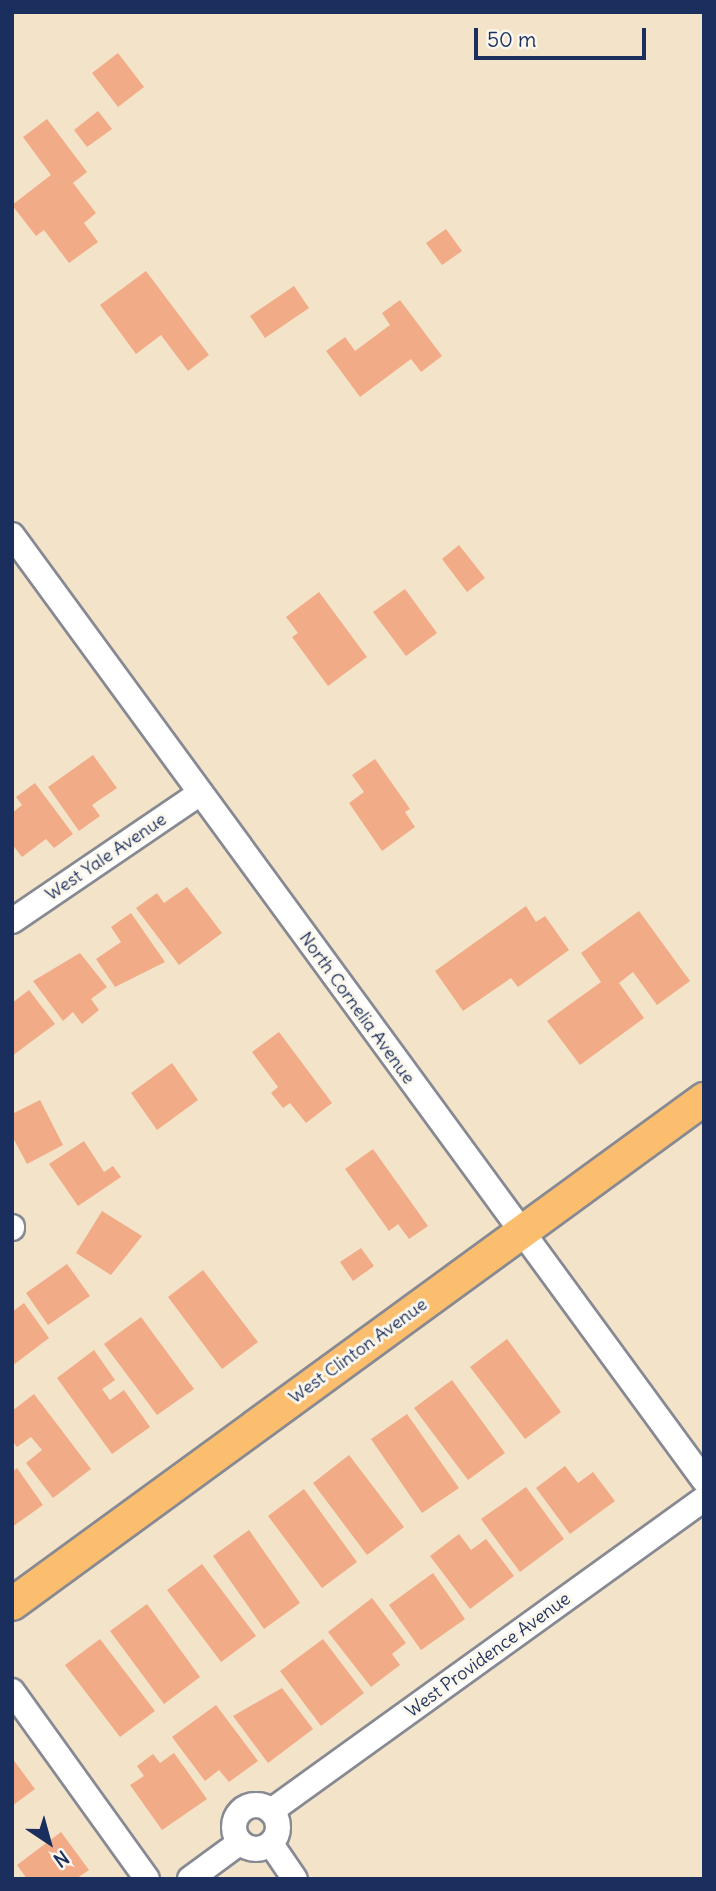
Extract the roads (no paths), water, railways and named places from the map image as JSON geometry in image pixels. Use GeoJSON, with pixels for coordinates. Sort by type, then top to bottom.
{"type":"FeatureCollection","features":[{"type":"Feature","properties":{"kind":"main road","name":"West Clinton Avenue"},"geometry":{"type":"LineString","coordinates":[[12,1604],[704,1099]]}},
{"type":"Feature","properties":{"kind":"street","name":"North Cornelia Avenue"},"geometry":{"type":"LineString","coordinates":[[12,534],[704,1480]]}},
{"type":"Feature","properties":{"kind":"street","name":"West Yale Avenue"},"geometry":{"type":"LineString","coordinates":[[12,921],[200,793]]}},
{"type":"Feature","properties":{"kind":"street","name":"West Providence Avenue"},"geometry":{"type":"LineString","coordinates":[[271,1811],[704,1499]]}},
{"type":"Feature","properties":{"kind":"street"},"geometry":{"type":"LineString","coordinates":[[12,1691],[148,1879]]}},
{"type":"Feature","properties":{"kind":"street"},"geometry":{"type":"LineString","coordinates":[[257,1805],[271,1811],[278,1824],[271,1844],[251,1850],[239,1843],[233,1829],[243,1809],[257,1805]]}},
{"type":"Feature","properties":{"kind":"street"},"geometry":{"type":"LineString","coordinates":[[190,1879],[239,1843]]}},
{"type":"Feature","properties":{"kind":"street"},"geometry":{"type":"LineString","coordinates":[[271,1844],[295,1879]]}}]}
